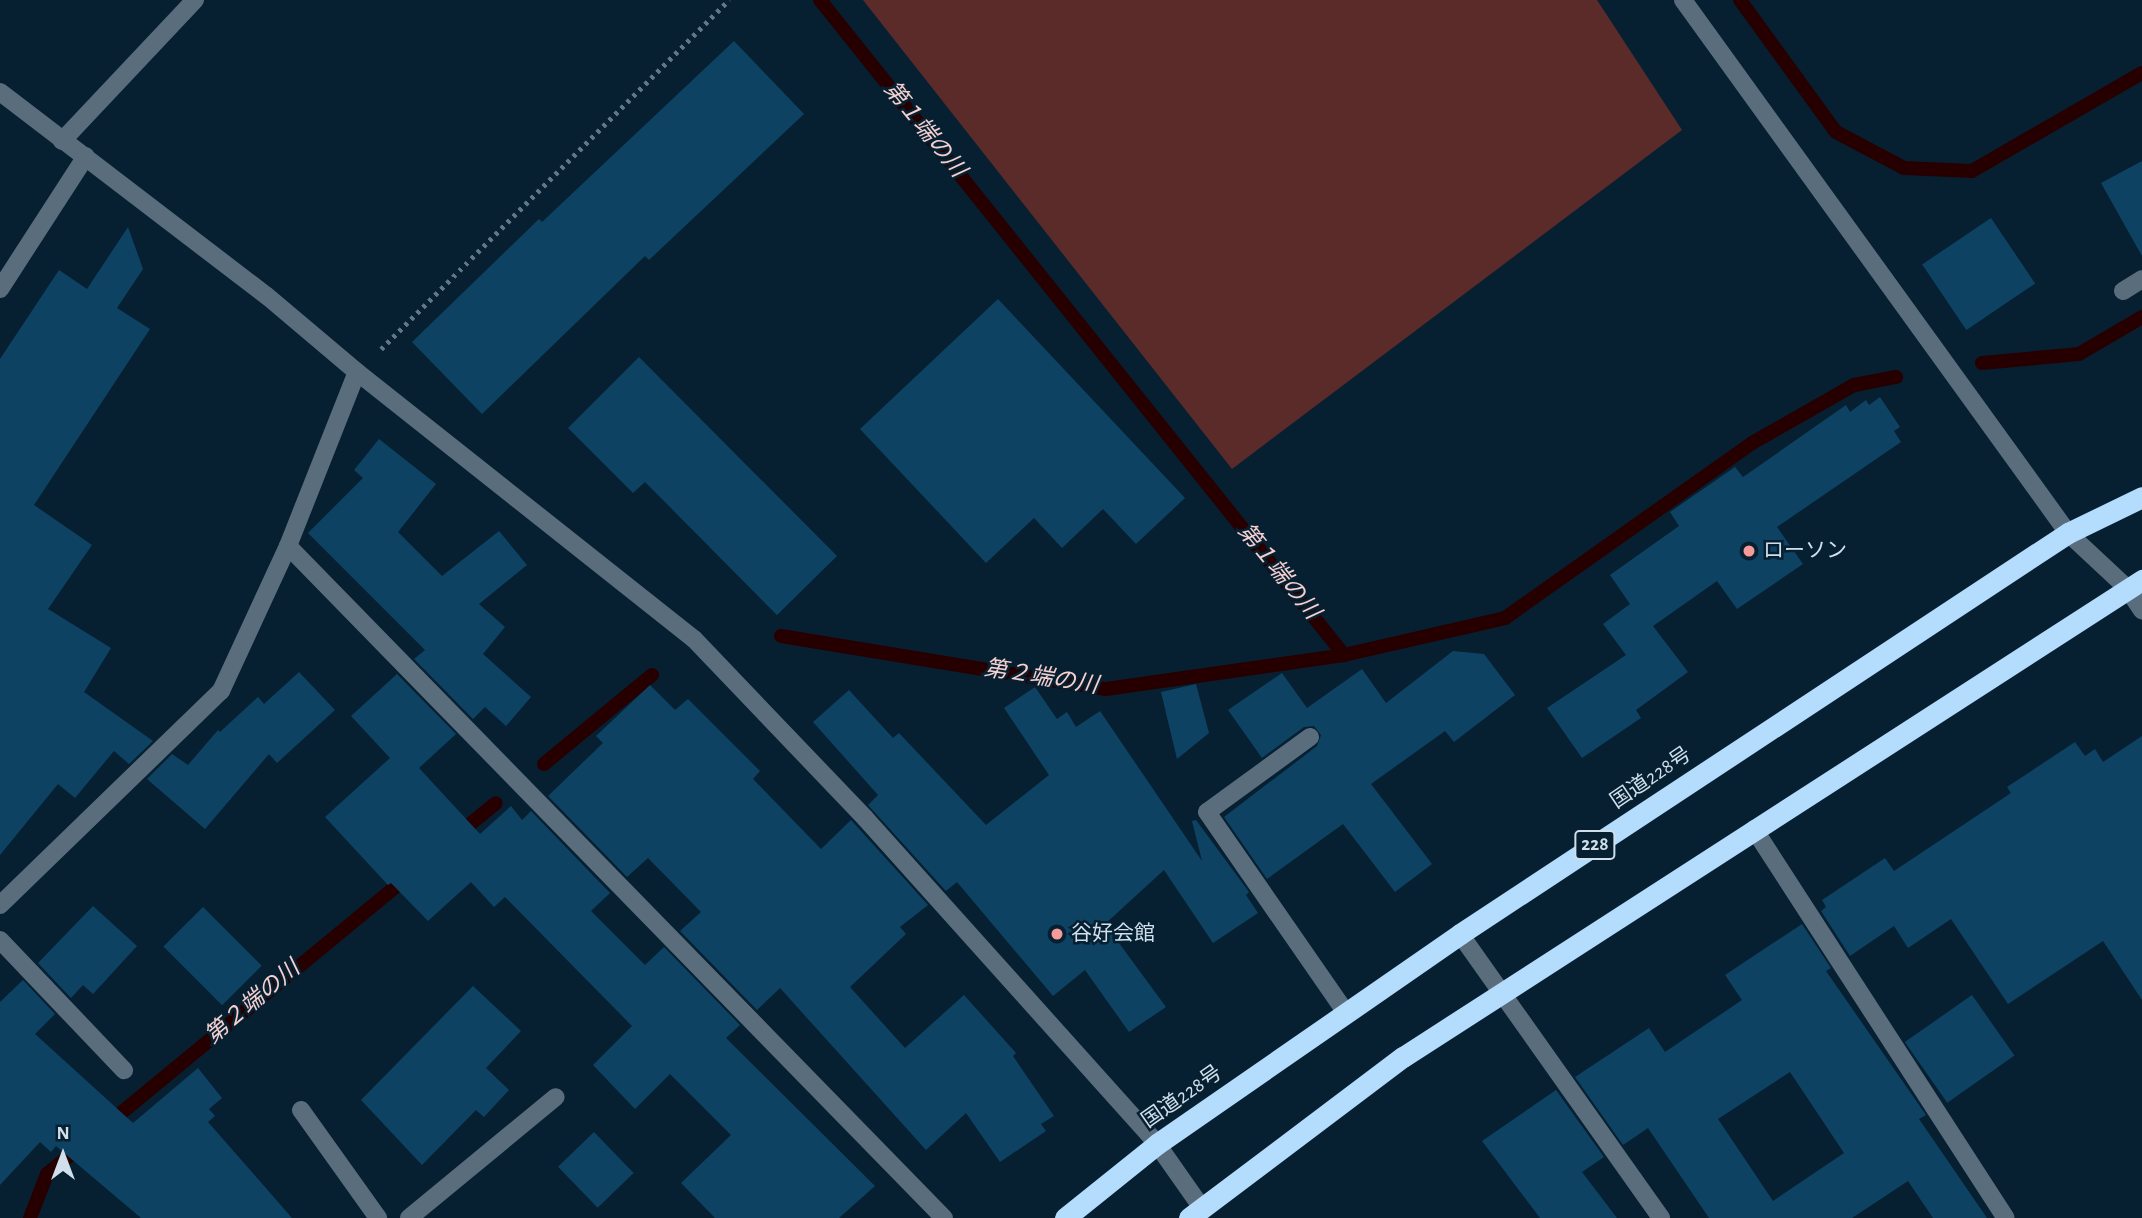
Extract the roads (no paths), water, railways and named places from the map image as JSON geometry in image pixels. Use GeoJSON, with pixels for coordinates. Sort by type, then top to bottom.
{"type":"FeatureCollection","features":[{"type":"Feature","properties":{"kind":"highway","name":"国道228号"},"geometry":{"type":"LineString","coordinates":[[1065,1218],[1157,1144],[1460,934],[2068,533],[2142,497]]}},
{"type":"Feature","properties":{"kind":"highway"},"geometry":{"type":"LineString","coordinates":[[1196,1213],[1403,1057],[2134,584]]}},
{"type":"Feature","properties":{"kind":"street"},"geometry":{"type":"LineString","coordinates":[[62,141],[195,0]]}},
{"type":"Feature","properties":{"kind":"street"},"geometry":{"type":"LineString","coordinates":[[1683,0],[2068,533],[2134,584],[2142,610]]}},
{"type":"Feature","properties":{"kind":"street"},"geometry":{"type":"LineString","coordinates":[[0,92],[267,296],[358,372],[694,639],[865,818],[1157,1144],[1196,1213]]}},
{"type":"Feature","properties":{"kind":"street"},"geometry":{"type":"LineString","coordinates":[[0,289],[86,156]]}},
{"type":"Feature","properties":{"kind":"street"},"geometry":{"type":"LineString","coordinates":[[2123,291],[2142,279]]}},
{"type":"Feature","properties":{"kind":"street"},"geometry":{"type":"LineString","coordinates":[[0,905],[221,691],[288,546],[358,372]]}},
{"type":"Feature","properties":{"kind":"street"},"geometry":{"type":"LineString","coordinates":[[288,546],[944,1218]]}},
{"type":"Feature","properties":{"kind":"street"},"geometry":{"type":"LineString","coordinates":[[1310,737],[1208,812],[1346,1013]]}},
{"type":"Feature","properties":{"kind":"street"},"geometry":{"type":"LineString","coordinates":[[1754,829],[2006,1218]]}},
{"type":"Feature","properties":{"kind":"street"},"geometry":{"type":"LineString","coordinates":[[1460,934],[1661,1218]]}},
{"type":"Feature","properties":{"kind":"street"},"geometry":{"type":"LineString","coordinates":[[0,940],[124,1070]]}},
{"type":"Feature","properties":{"kind":"street"},"geometry":{"type":"LineString","coordinates":[[409,1218],[556,1097]]}},
{"type":"Feature","properties":{"kind":"street"},"geometry":{"type":"LineString","coordinates":[[301,1110],[372,1216]]}},
{"type":"Feature","properties":{"kind":"waterway","name":"第１端の川"},"geometry":{"type":"LineString","coordinates":[[820,0],[1344,655],[1505,618],[1752,443],[1854,385],[1896,377]]}},
{"type":"Feature","properties":{"kind":"waterway"},"geometry":{"type":"LineString","coordinates":[[1740,0],[1836,132],[1904,168],[1972,171],[2142,73]]}},
{"type":"Feature","properties":{"kind":"waterway","name":"第１端の川"},"geometry":{"type":"LineString","coordinates":[[1982,363],[2079,354],[2142,317]]}},
{"type":"Feature","properties":{"kind":"waterway","name":"第２端の川"},"geometry":{"type":"LineString","coordinates":[[781,636],[1106,689],[1344,655]]}},
{"type":"Feature","properties":{"kind":"waterway","name":"第２端の川"},"geometry":{"type":"LineString","coordinates":[[544,764],[652,675]]}},
{"type":"Feature","properties":{"kind":"waterway","name":"第２端の川"},"geometry":{"type":"LineString","coordinates":[[457,835],[496,803]]}},
{"type":"Feature","properties":{"kind":"waterway","name":"第２端の川"},"geometry":{"type":"LineString","coordinates":[[109,1123],[409,876]]}},
{"type":"Feature","properties":{"kind":"waterway","name":"第２端の川"},"geometry":{"type":"LineString","coordinates":[[30,1218],[47,1174],[83,1145]]}},
{"type":"Feature","properties":{"kind":"place","name":"ローソン"},"geometry":{"type":"Point","coordinates":[1749,551]}},
{"type":"Feature","properties":{"kind":"place","name":"谷好会館"},"geometry":{"type":"Point","coordinates":[1057,934]}}]}
